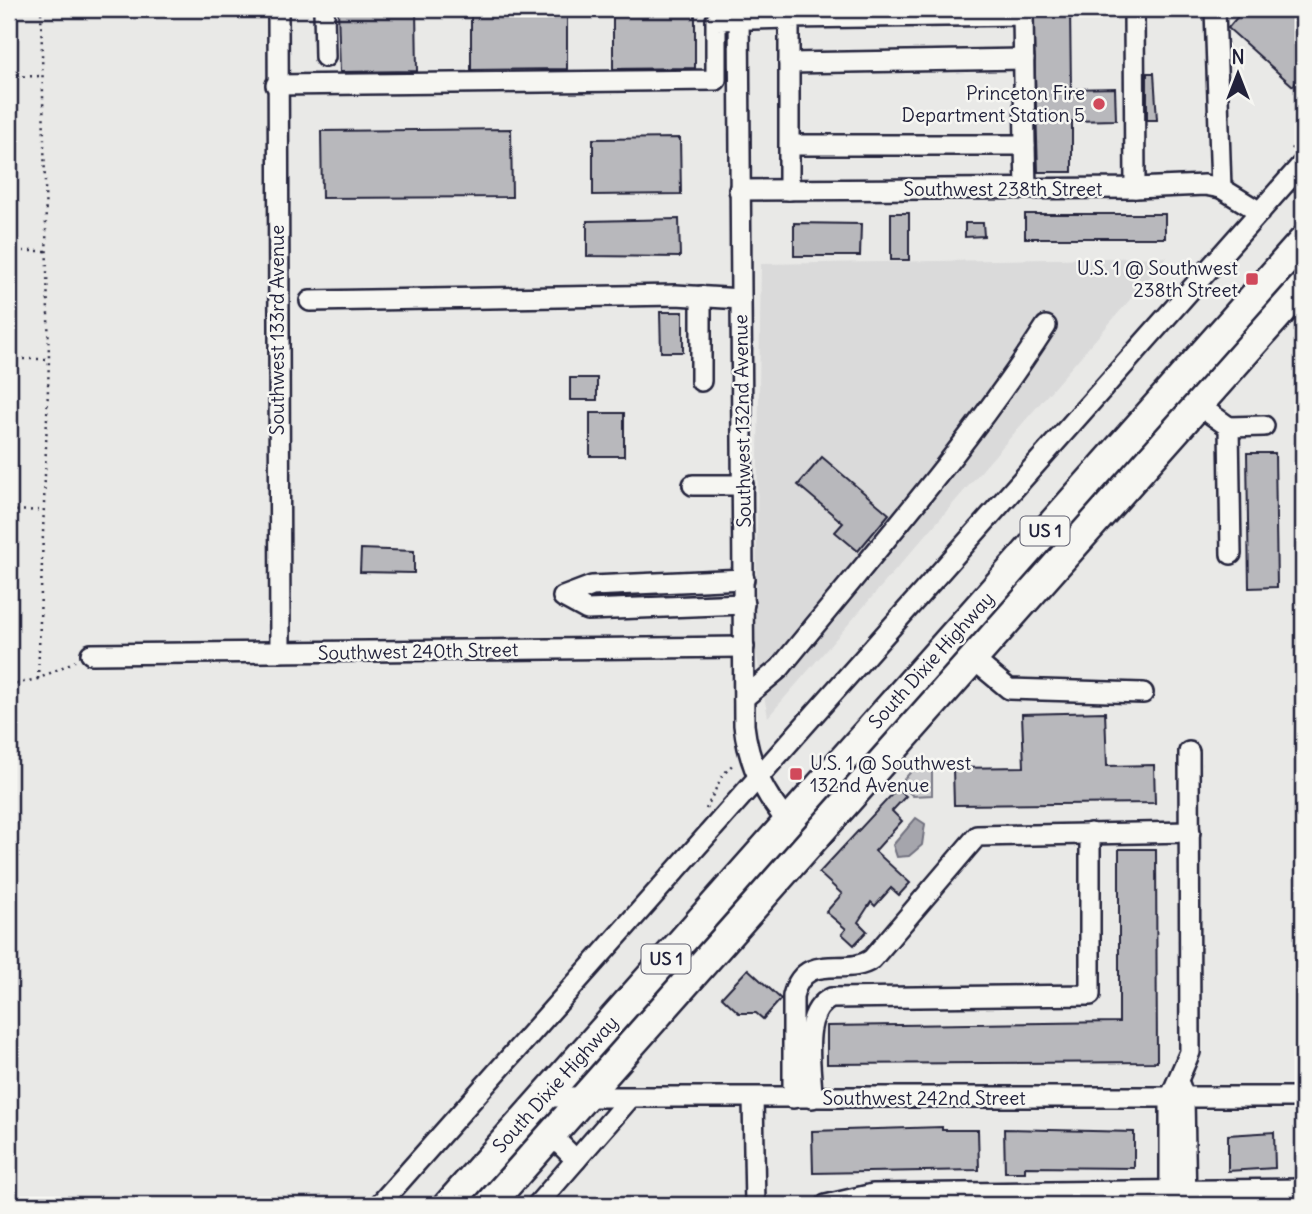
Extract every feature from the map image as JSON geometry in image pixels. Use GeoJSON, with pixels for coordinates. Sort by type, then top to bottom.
{"type":"FeatureCollection","features":[{"type":"Feature","properties":{"kind":"highway","name":"South Dixie Highway"},"geometry":{"type":"LineString","coordinates":[[448,1205],[1303,241]]}},
{"type":"Feature","properties":{"kind":"highway","name":"South Dixie Highway"},"geometry":{"type":"LineString","coordinates":[[489,1205],[1303,287]]}},
{"type":"Feature","properties":{"kind":"highway"},"geometry":{"type":"LineString","coordinates":[[681,990],[693,956],[777,859],[786,839],[787,821],[801,819],[824,805],[897,722],[928,692],[973,659]]}},
{"type":"Feature","properties":{"kind":"highway"},"geometry":{"type":"LineString","coordinates":[[460,1205],[474,1176]]}},
{"type":"Feature","properties":{"kind":"street","name":"Southwest 133rd Avenue"},"geometry":{"type":"LineString","coordinates":[[278,9],[276,85],[280,652]]}},
{"type":"Feature","properties":{"kind":"street"},"geometry":{"type":"LineString","coordinates":[[324,9],[325,57]]}},
{"type":"Feature","properties":{"kind":"street"},"geometry":{"type":"LineString","coordinates":[[1215,9],[1221,188]]}},
{"type":"Feature","properties":{"kind":"street"},"geometry":{"type":"LineString","coordinates":[[1135,12],[1135,188]]}},
{"type":"Feature","properties":{"kind":"street"},"geometry":{"type":"LineString","coordinates":[[716,80],[716,20],[739,13],[789,18],[1023,15],[1026,189]]}},
{"type":"Feature","properties":{"kind":"street","name":"Southwest 132nd Avenue"},"geometry":{"type":"LineString","coordinates":[[739,13],[744,698],[747,745],[758,779],[770,801],[787,821]]}},
{"type":"Feature","properties":{"kind":"street"},"geometry":{"type":"LineString","coordinates":[[789,18],[789,190]]}},
{"type":"Feature","properties":{"kind":"street"},"geometry":{"type":"LineString","coordinates":[[789,63],[1024,59]]}},
{"type":"Feature","properties":{"kind":"street"},"geometry":{"type":"LineString","coordinates":[[276,85],[739,79]]}},
{"type":"Feature","properties":{"kind":"street"},"geometry":{"type":"LineString","coordinates":[[789,145],[1025,145]]}},
{"type":"Feature","properties":{"kind":"street"},"geometry":{"type":"LineString","coordinates":[[379,1205],[1303,163]]}},
{"type":"Feature","properties":{"kind":"street","name":"Southwest 238th Street"},"geometry":{"type":"LineString","coordinates":[[740,190],[1135,188],[1205,185],[1221,188],[1260,212]]}},
{"type":"Feature","properties":{"kind":"street"},"geometry":{"type":"LineString","coordinates":[[310,301],[701,296],[741,299]]}},
{"type":"Feature","properties":{"kind":"street"},"geometry":{"type":"LineString","coordinates":[[701,296],[701,382]]}},
{"type":"Feature","properties":{"kind":"street"},"geometry":{"type":"LineString","coordinates":[[744,698],[780,667],[1013,378],[1046,326]]}},
{"type":"Feature","properties":{"kind":"street"},"geometry":{"type":"LineString","coordinates":[[1198,405],[1229,427],[1264,426]]}},
{"type":"Feature","properties":{"kind":"street"},"geometry":{"type":"LineString","coordinates":[[1229,427],[1231,554]]}},
{"type":"Feature","properties":{"kind":"street"},"geometry":{"type":"LineString","coordinates":[[694,485],[743,485]]}},
{"type":"Feature","properties":{"kind":"street"},"geometry":{"type":"LineString","coordinates":[[744,579],[593,586],[563,597],[587,610],[744,604]]}},
{"type":"Feature","properties":{"kind":"street","name":"Southwest 240th Street"},"geometry":{"type":"LineString","coordinates":[[91,654],[744,647]]}},
{"type":"Feature","properties":{"kind":"street"},"geometry":{"type":"LineString","coordinates":[[973,659],[1009,689],[1143,693]]}},
{"type":"Feature","properties":{"kind":"street"},"geometry":{"type":"LineString","coordinates":[[1178,1198],[1177,1093],[1191,1052],[1189,752]]}},
{"type":"Feature","properties":{"kind":"street"},"geometry":{"type":"LineString","coordinates":[[803,1098],[795,988],[811,971],[822,966],[864,964],[977,836],[1190,832]]}},
{"type":"Feature","properties":{"kind":"street"},"geometry":{"type":"LineString","coordinates":[[803,1098],[811,1023],[815,1011],[831,998],[1090,995],[1090,833]]}},
{"type":"Feature","properties":{"kind":"street"},"geometry":{"type":"LineString","coordinates":[[864,964],[868,996]]}},
{"type":"Feature","properties":{"kind":"street","name":"Southwest 242nd Street"},"geometry":{"type":"LineString","coordinates":[[544,1097],[803,1098],[1177,1093],[1303,1097]]}},
{"type":"Feature","properties":{"kind":"street"},"geometry":{"type":"LineString","coordinates":[[537,1205],[630,1098]]}},
{"type":"Feature","properties":{"kind":"street"},"geometry":{"type":"LineString","coordinates":[[753,1098],[755,1205]]}},
{"type":"Feature","properties":{"kind":"street"},"geometry":{"type":"LineString","coordinates":[[551,1135],[576,1160]]}},
{"type":"Feature","properties":{"kind":"street"},"geometry":{"type":"LineString","coordinates":[[826,1205],[873,1194],[1178,1198],[1303,1189]]}},
{"type":"Feature","properties":{"kind":"path"},"geometry":{"type":"LineString","coordinates":[[38,679],[48,359],[41,9]]}},
{"type":"Feature","properties":{"kind":"path"},"geometry":{"type":"LineString","coordinates":[[9,78],[42,76]]}},
{"type":"Feature","properties":{"kind":"path"},"geometry":{"type":"LineString","coordinates":[[9,251],[46,251]]}},
{"type":"Feature","properties":{"kind":"path"},"geometry":{"type":"LineString","coordinates":[[9,359],[48,359]]}},
{"type":"Feature","properties":{"kind":"path"},"geometry":{"type":"LineString","coordinates":[[9,511],[43,510]]}},
{"type":"Feature","properties":{"kind":"path"},"geometry":{"type":"LineString","coordinates":[[9,685],[38,679],[91,654]]}},
{"type":"Feature","properties":{"kind":"shaded area"},"geometry":{"type":"Polygon","coordinates":[[[1167,257],[768,717],[755,647],[761,264],[1167,257]]]}},
{"type":"Feature","properties":{"kind":"shaded area"},"geometry":{"type":"Polygon","coordinates":[[[922,759],[932,770],[932,795],[913,796],[900,784],[922,759]]]}},
{"type":"Feature","properties":{"kind":"shaded area"},"geometry":{"type":"Polygon","coordinates":[[[916,818],[925,824],[922,845],[909,856],[897,857],[893,845],[916,818]]]}},
{"type":"Feature","properties":{"kind":"building"},"geometry":{"type":"Polygon","coordinates":[[[338,9],[416,9],[417,71],[340,72],[338,9]]]}},
{"type":"Feature","properties":{"kind":"building"},"geometry":{"type":"Polygon","coordinates":[[[471,9],[567,9],[567,69],[471,70],[471,9]]]}},
{"type":"Feature","properties":{"kind":"building"},"geometry":{"type":"Polygon","coordinates":[[[613,9],[695,9],[695,68],[613,69],[613,9]]]}},
{"type":"Feature","properties":{"kind":"building"},"geometry":{"type":"Polygon","coordinates":[[[1033,9],[1070,9],[1071,89],[1115,88],[1116,120],[1072,121],[1072,172],[1038,172],[1033,9]]]}},
{"type":"Feature","properties":{"kind":"building"},"geometry":{"type":"Polygon","coordinates":[[[1244,9],[1303,9],[1303,85],[1298,80],[1293,86],[1228,28],[1244,9]]]}},
{"type":"Feature","properties":{"kind":"building"},"geometry":{"type":"Polygon","coordinates":[[[1147,73],[1154,73],[1157,120],[1147,120],[1147,73]]]}},
{"type":"Feature","properties":{"kind":"building"},"geometry":{"type":"Polygon","coordinates":[[[511,129],[512,197],[322,198],[321,131],[511,129]]]}},
{"type":"Feature","properties":{"kind":"building"},"geometry":{"type":"Polygon","coordinates":[[[680,138],[681,194],[593,195],[593,139],[680,138]]]}},
{"type":"Feature","properties":{"kind":"building"},"geometry":{"type":"Polygon","coordinates":[[[891,213],[909,213],[909,260],[891,260],[891,213]]]}},
{"type":"Feature","properties":{"kind":"building"},"geometry":{"type":"Polygon","coordinates":[[[1025,214],[1165,214],[1165,238],[1025,238],[1025,214]]]}},
{"type":"Feature","properties":{"kind":"building"},"geometry":{"type":"Polygon","coordinates":[[[679,219],[680,257],[587,256],[587,221],[679,219]]]}},
{"type":"Feature","properties":{"kind":"building"},"geometry":{"type":"Polygon","coordinates":[[[794,223],[861,224],[860,256],[794,256],[794,223]]]}},
{"type":"Feature","properties":{"kind":"building"},"geometry":{"type":"Polygon","coordinates":[[[965,223],[983,223],[984,236],[965,237],[965,223]]]}},
{"type":"Feature","properties":{"kind":"building"},"geometry":{"type":"Polygon","coordinates":[[[660,312],[683,312],[683,352],[661,352],[660,312]]]}},
{"type":"Feature","properties":{"kind":"building"},"geometry":{"type":"Polygon","coordinates":[[[570,378],[597,378],[597,400],[570,400],[570,378]]]}},
{"type":"Feature","properties":{"kind":"building"},"geometry":{"type":"Polygon","coordinates":[[[590,413],[624,413],[624,456],[590,456],[590,413]]]}},
{"type":"Feature","properties":{"kind":"building"},"geometry":{"type":"Polygon","coordinates":[[[1247,453],[1275,453],[1277,587],[1249,588],[1247,453]]]}},
{"type":"Feature","properties":{"kind":"building"},"geometry":{"type":"Polygon","coordinates":[[[822,457],[889,514],[858,551],[835,532],[843,523],[798,485],[822,457]]]}},
{"type":"Feature","properties":{"kind":"building"},"geometry":{"type":"Polygon","coordinates":[[[361,549],[414,551],[414,573],[360,572],[361,549]]]}},
{"type":"Feature","properties":{"kind":"building"},"geometry":{"type":"Polygon","coordinates":[[[1105,712],[1107,766],[1154,765],[1155,803],[954,805],[953,768],[1024,767],[1022,714],[1105,712]]]}},
{"type":"Feature","properties":{"kind":"building"},"geometry":{"type":"Polygon","coordinates":[[[897,789],[906,796],[892,811],[902,821],[875,851],[910,883],[899,895],[891,888],[875,906],[871,902],[858,922],[867,931],[854,945],[842,934],[846,929],[826,912],[842,894],[819,873],[897,789]]]}},
{"type":"Feature","properties":{"kind":"building"},"geometry":{"type":"Polygon","coordinates":[[[1119,849],[1156,849],[1157,1062],[827,1064],[827,1026],[1119,1022],[1119,849]]]}},
{"type":"Feature","properties":{"kind":"building"},"geometry":{"type":"Polygon","coordinates":[[[748,969],[781,999],[763,1019],[756,1013],[739,1013],[722,997],[748,969]]]}},
{"type":"Feature","properties":{"kind":"building"},"geometry":{"type":"Polygon","coordinates":[[[942,1127],[942,1130],[978,1130],[979,1170],[813,1173],[812,1131],[942,1127]]]}},
{"type":"Feature","properties":{"kind":"building"},"geometry":{"type":"Polygon","coordinates":[[[1004,1129],[1134,1132],[1134,1168],[1025,1167],[1025,1172],[1005,1172],[1004,1129]]]}},
{"type":"Feature","properties":{"kind":"building"},"geometry":{"type":"Polygon","coordinates":[[[1274,1132],[1275,1168],[1228,1171],[1228,1135],[1274,1132]]]}},
{"type":"Feature","properties":{"kind":"place","name":"Princeton Fire Department Station 5"},"geometry":{"type":"Point","coordinates":[1099,104]}},
{"type":"Feature","properties":{"kind":"place","name":"U.S. 1 @ Southwest 238th Street"},"geometry":{"type":"Point","coordinates":[1252,279]}},
{"type":"Feature","properties":{"kind":"place","name":"U.S. 1 @ Southwest 132nd Avenue"},"geometry":{"type":"Point","coordinates":[796,774]}}]}
